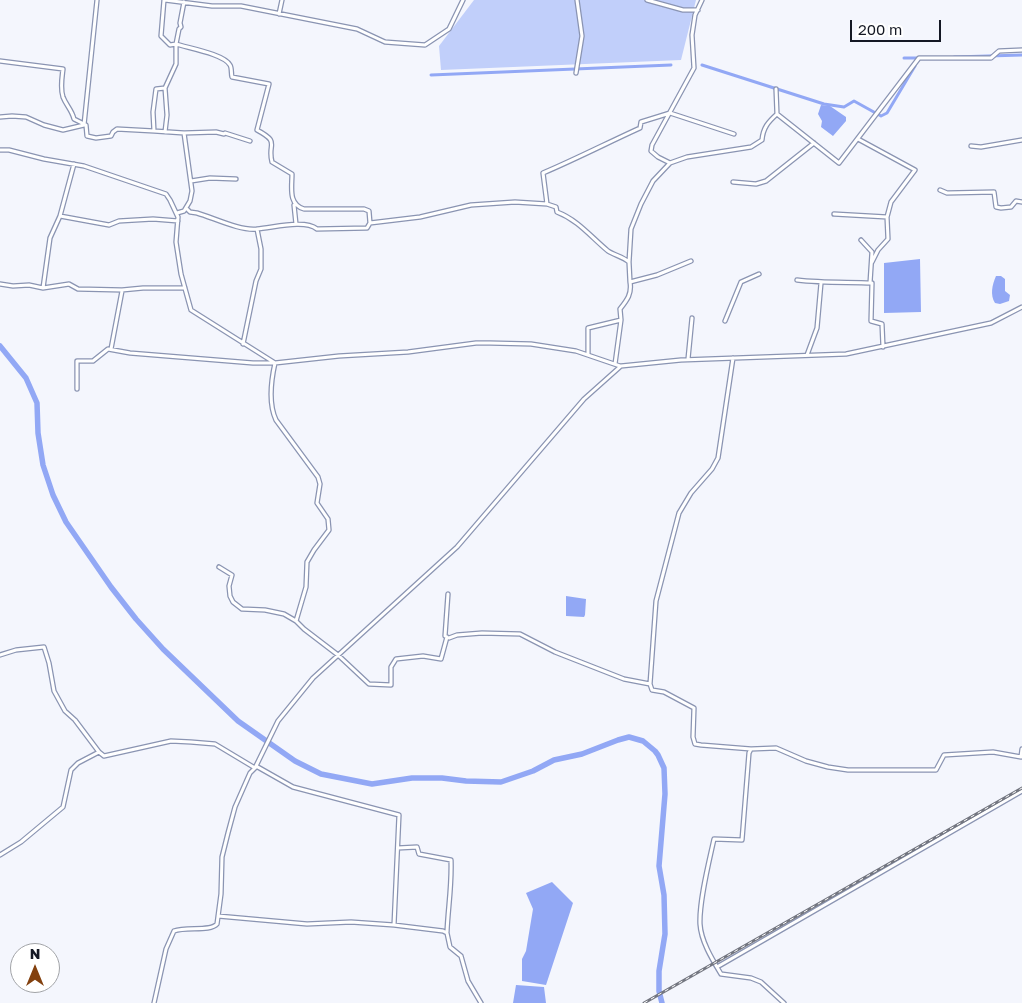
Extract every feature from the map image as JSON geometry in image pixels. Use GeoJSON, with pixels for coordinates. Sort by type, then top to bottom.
{"type":"FeatureCollection","features":[{"type":"Feature","properties":{"kind":"street"},"geometry":{"type":"LineString","coordinates":[[84,125],[97,0]]}},
{"type":"Feature","properties":{"kind":"street"},"geometry":{"type":"LineString","coordinates":[[296,224],[292,174],[272,162],[272,143],[269,136],[257,130],[269,84],[232,77],[231,66],[228,62],[215,55],[176,44],[170,45],[161,36],[164,0],[212,6],[241,6],[357,29],[385,42],[425,45],[449,29],[462,0]]}},
{"type":"Feature","properties":{"kind":"street"},"geometry":{"type":"LineString","coordinates":[[279,14],[282,0]]}},
{"type":"Feature","properties":{"kind":"street"},"geometry":{"type":"LineString","coordinates":[[576,0],[582,36],[576,73]]}},
{"type":"Feature","properties":{"kind":"street"},"geometry":{"type":"LineString","coordinates":[[647,0],[683,10],[698,10]]}},
{"type":"Feature","properties":{"kind":"street"},"geometry":{"type":"LineString","coordinates":[[670,163],[651,151],[652,145],[694,68],[692,35],[695,15],[702,0]]}},
{"type":"Feature","properties":{"kind":"street"},"geometry":{"type":"LineString","coordinates":[[165,132],[167,115],[165,88],[176,64],[176,44],[181,27],[184,2]]}},
{"type":"Feature","properties":{"kind":"street"},"geometry":{"type":"LineString","coordinates":[[776,114],[839,163],[920,58],[991,58],[999,51],[1022,50]]}},
{"type":"Feature","properties":{"kind":"street"},"geometry":{"type":"LineString","coordinates":[[0,60],[64,69],[62,89],[64,98],[72,110],[74,119],[86,125],[87,136],[96,138],[111,136],[112,132],[117,129],[184,133],[216,132],[250,141]]}},
{"type":"Feature","properties":{"kind":"street"},"geometry":{"type":"LineString","coordinates":[[154,131],[153,112],[156,89],[165,88]]}},
{"type":"Feature","properties":{"kind":"street"},"geometry":{"type":"LineString","coordinates":[[615,364],[620,309],[628,299],[632,289],[629,262],[631,229],[653,181],[670,163],[687,157],[751,148],[762,140],[762,132],[768,121],[776,114],[776,89]]}},
{"type":"Feature","properties":{"kind":"street"},"geometry":{"type":"LineString","coordinates":[[547,204],[543,173],[580,158],[589,151],[640,128],[641,122],[670,113],[734,134]]}},
{"type":"Feature","properties":{"kind":"street"},"geometry":{"type":"LineString","coordinates":[[0,117],[26,117],[44,125],[63,130],[84,125]]}},
{"type":"Feature","properties":{"kind":"street"},"geometry":{"type":"LineString","coordinates":[[177,213],[184,211],[190,201],[192,191],[184,133]]}},
{"type":"Feature","properties":{"kind":"street"},"geometry":{"type":"LineString","coordinates":[[858,139],[915,170],[891,202],[887,217],[888,239],[878,250],[872,262]]}},
{"type":"Feature","properties":{"kind":"street"},"geometry":{"type":"LineString","coordinates":[[971,146],[1022,140]]}},
{"type":"Feature","properties":{"kind":"street"},"geometry":{"type":"LineString","coordinates":[[734,182],[756,184],[766,181],[814,144]]}},
{"type":"Feature","properties":{"kind":"street"},"geometry":{"type":"LineString","coordinates":[[0,150],[9,150],[84,166],[166,194],[177,213],[176,242],[185,288],[192,310],[243,344],[276,363]]}},
{"type":"Feature","properties":{"kind":"street"},"geometry":{"type":"LineString","coordinates":[[43,288],[50,238],[60,216],[74,164]]}},
{"type":"Feature","properties":{"kind":"street"},"geometry":{"type":"LineString","coordinates":[[191,181],[210,178],[236,179]]}},
{"type":"Feature","properties":{"kind":"street"},"geometry":{"type":"LineString","coordinates":[[940,190],[947,193],[994,192],[996,207],[1001,208],[1011,207],[1016,201],[1022,202]]}},
{"type":"Feature","properties":{"kind":"street"},"geometry":{"type":"LineString","coordinates":[[186,208],[190,212],[247,229],[296,224],[314,226],[317,229],[367,228],[370,223],[370,213],[364,209],[304,209],[293,202]]}},
{"type":"Feature","properties":{"kind":"street"},"geometry":{"type":"LineString","coordinates":[[370,223],[420,217],[471,205],[515,202],[547,204],[556,207],[557,212],[567,216],[585,229],[610,252],[621,256],[629,262]]}},
{"type":"Feature","properties":{"kind":"street"},"geometry":{"type":"LineString","coordinates":[[834,214],[887,217]]}},
{"type":"Feature","properties":{"kind":"street"},"geometry":{"type":"LineString","coordinates":[[60,216],[109,225],[119,221],[178,221]]}},
{"type":"Feature","properties":{"kind":"street"},"geometry":{"type":"LineString","coordinates":[[243,344],[260,269],[261,249],[257,229]]}},
{"type":"Feature","properties":{"kind":"street"},"geometry":{"type":"LineString","coordinates":[[862,240],[872,252],[870,321],[882,324],[883,347]]}},
{"type":"Feature","properties":{"kind":"street"},"geometry":{"type":"LineString","coordinates":[[630,282],[657,275],[690,260]]}},
{"type":"Feature","properties":{"kind":"street"},"geometry":{"type":"LineString","coordinates":[[725,321],[741,282],[760,274]]}},
{"type":"Feature","properties":{"kind":"street"},"geometry":{"type":"LineString","coordinates":[[797,280],[821,283],[870,283]]}},
{"type":"Feature","properties":{"kind":"street"},"geometry":{"type":"LineString","coordinates":[[807,356],[817,328],[821,283]]}},
{"type":"Feature","properties":{"kind":"street"},"geometry":{"type":"LineString","coordinates":[[0,284],[13,286],[29,285],[43,288],[68,284],[78,289],[122,290],[185,288]]}},
{"type":"Feature","properties":{"kind":"street"},"geometry":{"type":"LineString","coordinates":[[111,349],[122,290]]}},
{"type":"Feature","properties":{"kind":"street"},"geometry":{"type":"LineString","coordinates":[[77,389],[77,361],[94,361],[108,348],[130,353],[253,363],[276,363],[339,356],[408,352],[476,342],[531,344],[576,351],[621,366],[688,359],[846,354],[992,324],[1022,307]]}},
{"type":"Feature","properties":{"kind":"street"},"geometry":{"type":"LineString","coordinates":[[688,359],[692,318]]}},
{"type":"Feature","properties":{"kind":"street"},"geometry":{"type":"LineString","coordinates":[[588,355],[588,328],[620,320]]}},
{"type":"Feature","properties":{"kind":"street"},"geometry":{"type":"LineString","coordinates":[[733,358],[718,458],[712,469],[691,493],[679,513],[656,601],[650,684],[652,690],[664,692],[694,708],[693,737],[695,744],[751,749],[776,748],[828,768],[936,770],[944,755],[993,752],[1021,757],[1022,749]]}},
{"type":"Feature","properties":{"kind":"street"},"geometry":{"type":"LineString","coordinates":[[276,363],[272,386],[273,415],[318,477],[320,484],[317,503],[328,519],[329,524],[328,534],[314,550],[308,562],[306,586],[296,621]]}},
{"type":"Feature","properties":{"kind":"street"},"geometry":{"type":"LineString","coordinates":[[154,1003],[166,949],[174,931],[215,927],[217,924],[221,894],[222,857],[235,806],[250,772],[255,767],[278,721],[313,678],[457,547],[584,399],[621,366]]}},
{"type":"Feature","properties":{"kind":"street"},"geometry":{"type":"LineString","coordinates":[[219,567],[232,575],[228,586],[233,602],[242,609],[265,610],[284,614],[296,621],[338,655],[369,684],[389,686],[391,684],[391,666],[396,660],[423,656],[441,659],[447,637],[445,636],[448,594]]}},
{"type":"Feature","properties":{"kind":"street"},"geometry":{"type":"LineString","coordinates":[[447,637],[482,634],[520,634],[555,652],[624,679],[650,684]]}},
{"type":"Feature","properties":{"kind":"street"},"geometry":{"type":"LineString","coordinates":[[0,655],[16,650],[44,647],[49,662],[54,691],[65,711],[75,720],[104,756],[171,740],[215,744],[293,787],[399,815],[394,925]]}},
{"type":"Feature","properties":{"kind":"street"},"geometry":{"type":"LineString","coordinates":[[751,749],[749,753],[742,840],[714,839],[702,902],[700,924],[708,953],[721,974],[751,978],[761,982],[784,1003]]}},
{"type":"Feature","properties":{"kind":"street"},"geometry":{"type":"LineString","coordinates":[[0,855],[21,842],[63,806],[72,770],[78,763],[99,752]]}},
{"type":"Feature","properties":{"kind":"street"},"geometry":{"type":"LineString","coordinates":[[717,967],[1022,791]]}},
{"type":"Feature","properties":{"kind":"street"},"geometry":{"type":"LineString","coordinates":[[398,848],[417,847],[419,854],[451,860],[452,884],[449,896],[447,933],[450,947],[461,956],[468,981],[481,1003]]}},
{"type":"Feature","properties":{"kind":"street"},"geometry":{"type":"LineString","coordinates":[[218,916],[307,924],[351,922],[394,925],[447,933]]}},
{"type":"Feature","properties":{"kind":"shaded area"},"geometry":{"type":"Polygon","coordinates":[[[474,0],[696,0],[681,60],[441,70],[439,46],[474,0]]]}},
{"type":"Feature","properties":{"kind":"water"},"geometry":{"type":"Polygon","coordinates":[[[821,105],[830,106],[846,117],[846,121],[833,136],[821,127],[822,121],[818,114],[821,105]]]}},
{"type":"Feature","properties":{"kind":"water"},"geometry":{"type":"Polygon","coordinates":[[[920,259],[921,312],[884,313],[884,263],[920,259]]]}},
{"type":"Feature","properties":{"kind":"water"},"geometry":{"type":"Polygon","coordinates":[[[996,276],[1001,276],[1005,279],[1005,291],[1010,295],[1009,301],[1000,304],[995,303],[992,297],[996,276]]]}},
{"type":"Feature","properties":{"kind":"water"},"geometry":{"type":"Polygon","coordinates":[[[566,596],[586,599],[584,617],[566,616],[566,596]]]}},
{"type":"Feature","properties":{"kind":"water"},"geometry":{"type":"Polygon","coordinates":[[[552,882],[573,903],[546,985],[522,981],[522,959],[526,951],[533,909],[526,893],[552,882]]]}},
{"type":"Feature","properties":{"kind":"water"},"geometry":{"type":"Polygon","coordinates":[[[516,985],[544,987],[546,1003],[513,1003],[516,985]]]}},
{"type":"Feature","properties":{"kind":"waterway"},"geometry":{"type":"LineString","coordinates":[[954,57],[1022,55]]}},
{"type":"Feature","properties":{"kind":"waterway"},"geometry":{"type":"LineString","coordinates":[[904,58],[921,58]]}},
{"type":"Feature","properties":{"kind":"waterway"},"geometry":{"type":"LineString","coordinates":[[431,75],[671,65]]}},
{"type":"Feature","properties":{"kind":"waterway"},"geometry":{"type":"LineString","coordinates":[[702,65],[824,104],[844,107],[854,101],[881,116],[887,113],[915,66]]}},
{"type":"Feature","properties":{"kind":"waterway"},"geometry":{"type":"LineString","coordinates":[[0,346],[26,378],[37,403],[38,433],[43,465],[53,495],[66,522],[111,587],[163,649],[238,721],[295,761],[321,774],[372,784],[412,778],[501,782],[533,771],[554,760],[582,754],[629,737],[643,741],[655,751],[664,768],[665,794],[659,866],[664,895],[665,934],[659,971],[659,991],[662,1003]]}},
{"type":"Feature","properties":{"kind":"railway"},"geometry":{"type":"LineString","coordinates":[[644,1003],[1022,788]]}}]}
